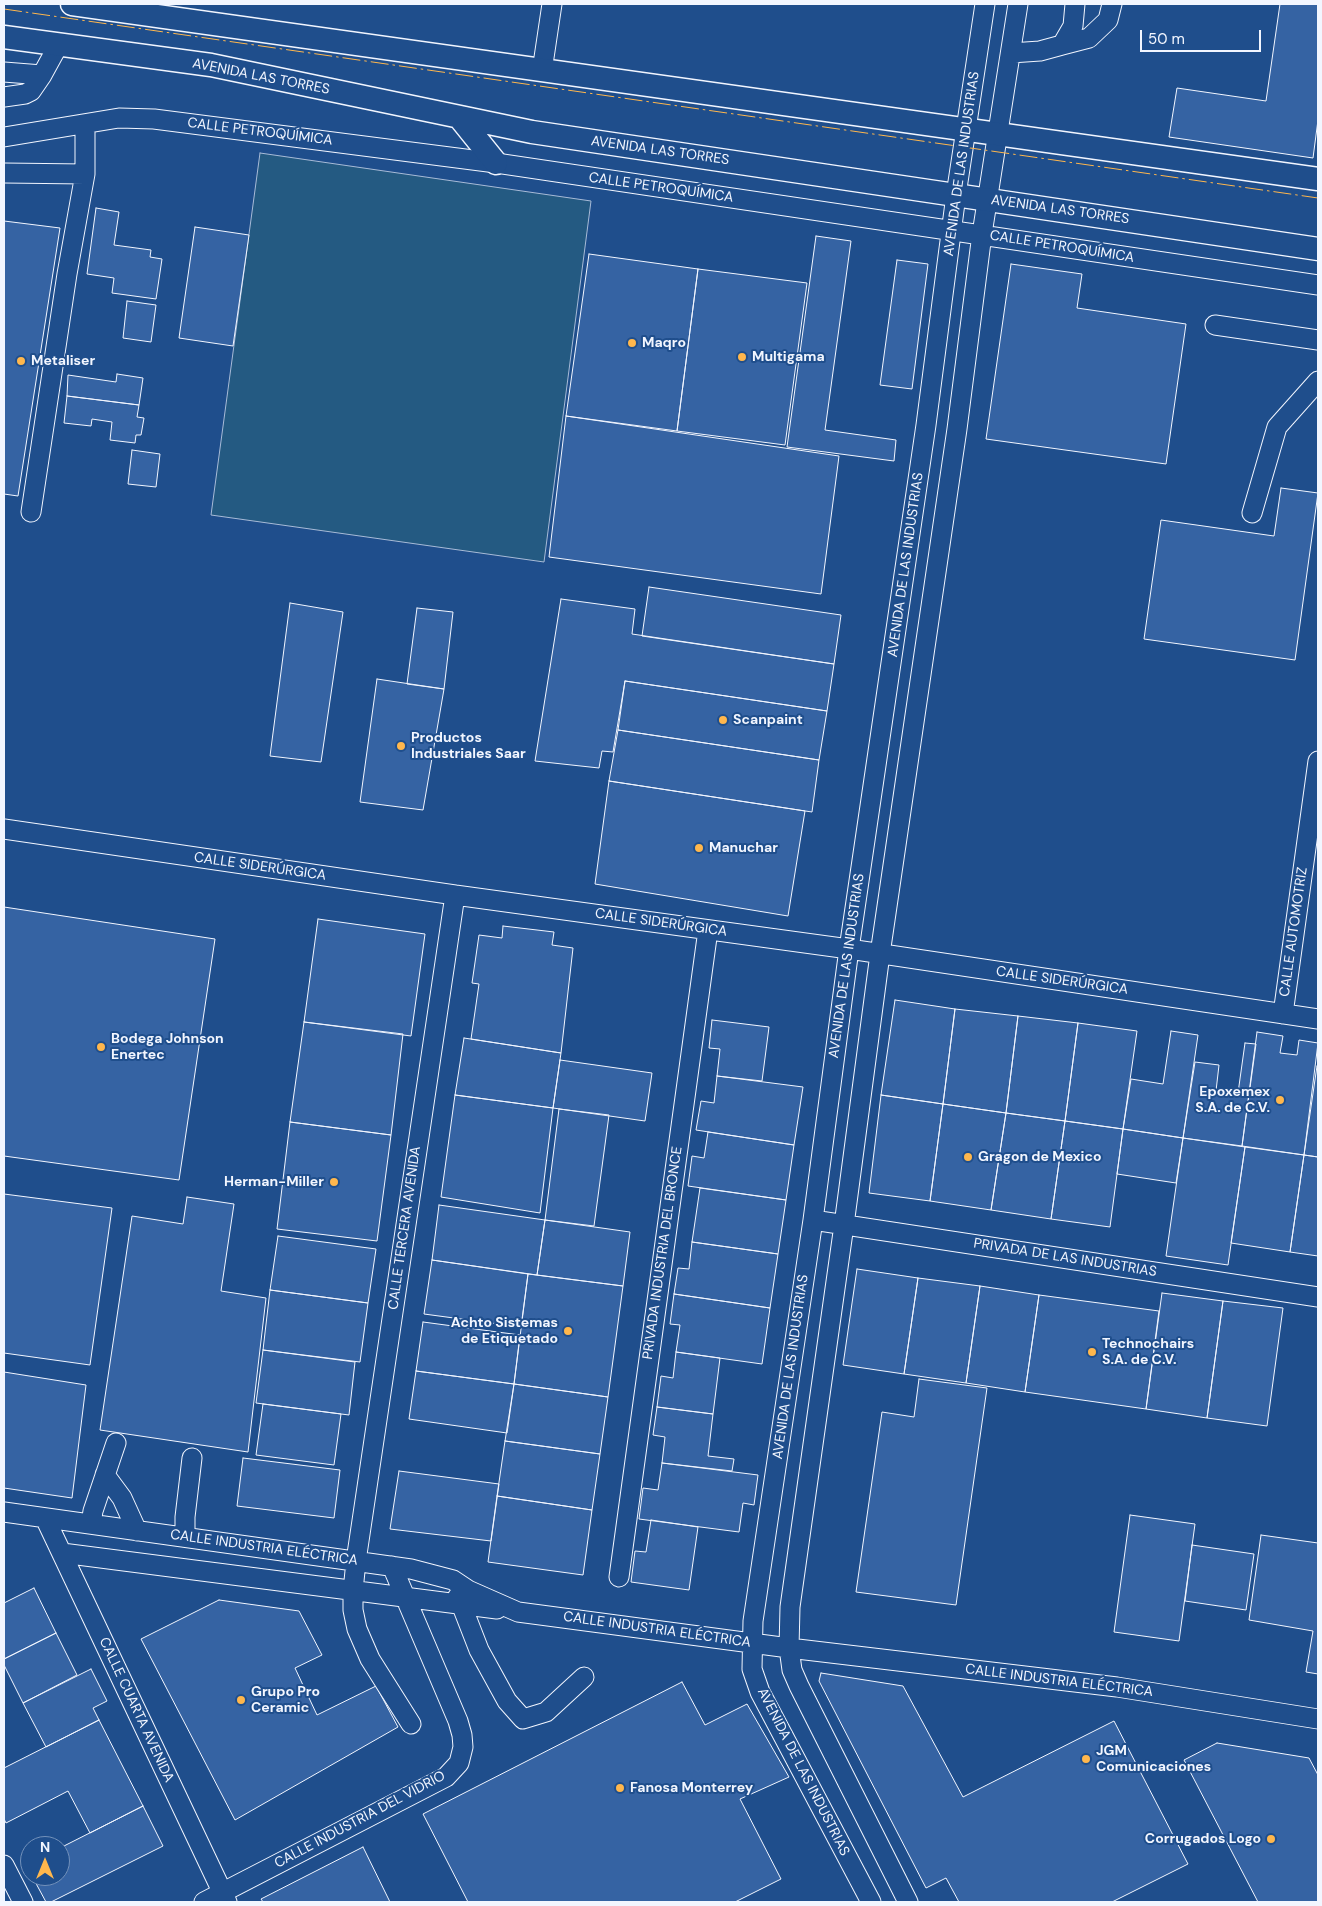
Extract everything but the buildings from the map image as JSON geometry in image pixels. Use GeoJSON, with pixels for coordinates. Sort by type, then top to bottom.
{"type":"FeatureCollection","features":[{"type":"Feature","properties":{"kind":"main road"},"geometry":{"type":"LineString","coordinates":[[86,5],[542,71],[1318,179]]}},
{"type":"Feature","properties":{"kind":"main road","name":"AVENIDA LAS TORRES"},"geometry":{"type":"LineString","coordinates":[[4,36],[211,65],[532,132],[1318,248]]}},
{"type":"Feature","properties":{"kind":"main road"},"geometry":{"type":"LineString","coordinates":[[459,117],[496,163]]}},
{"type":"Feature","properties":{"kind":"street"},"geometry":{"type":"LineString","coordinates":[[542,71],[552,4]]}},
{"type":"Feature","properties":{"kind":"street","name":"AVENIDA DE LAS INDUSTRIAS"},"geometry":{"type":"LineString","coordinates":[[871,1902],[760,1692],[752,1669],[752,1643],[756,1596],[813,1220],[849,949],[926,425],[956,195],[985,4]]}},
{"type":"Feature","properties":{"kind":"street"},"geometry":{"type":"LineString","coordinates":[[908,1902],[792,1670],[789,1648],[790,1607],[880,954],[957,429],[982,234],[1018,4]]}},
{"type":"Feature","properties":{"kind":"street"},"geometry":{"type":"LineString","coordinates":[[1062,45],[1073,26],[1075,4]]}},
{"type":"Feature","properties":{"kind":"street"},"geometry":{"type":"LineString","coordinates":[[1010,53],[1040,51],[1089,38],[1108,20],[1112,4]]}},
{"type":"Feature","properties":{"kind":"street"},"geometry":{"type":"LineString","coordinates":[[4,98],[25,94],[35,87],[59,44]]}},
{"type":"Feature","properties":{"kind":"street"},"geometry":{"type":"LineString","coordinates":[[4,72],[42,75]]}},
{"type":"Feature","properties":{"kind":"street","name":"CALLE PETROQUÍMICA"},"geometry":{"type":"LineString","coordinates":[[4,137],[119,118],[154,119],[496,163],[1318,285]]}},
{"type":"Feature","properties":{"kind":"street"},"geometry":{"type":"LineString","coordinates":[[31,512],[67,274],[85,174],[85,124]]}},
{"type":"Feature","properties":{"kind":"street"},"geometry":{"type":"LineString","coordinates":[[4,173],[85,174]]}},
{"type":"Feature","properties":{"kind":"street"},"geometry":{"type":"LineString","coordinates":[[1215,325],[1318,340]]}},
{"type":"Feature","properties":{"kind":"street"},"geometry":{"type":"LineString","coordinates":[[1252,513],[1277,427],[1318,381]]}},
{"type":"Feature","properties":{"kind":"street"},"geometry":{"type":"LineString","coordinates":[[926,425],[957,429]]}},
{"type":"Feature","properties":{"kind":"street","name":"CALLE AUTOMOTRIZ"},"geometry":{"type":"LineString","coordinates":[[1283,1014],[1316,793],[1318,762]]}},
{"type":"Feature","properties":{"kind":"street","name":"CALLE SIDERÚRGICA"},"geometry":{"type":"LineString","coordinates":[[4,829],[455,896],[849,949],[1318,1019]]}},
{"type":"Feature","properties":{"kind":"street","name":"CALLE TERCERA AVENIDA"},"geometry":{"type":"LineString","coordinates":[[411,1724],[370,1659],[357,1629],[353,1610],[353,1591],[455,896]]}},
{"type":"Feature","properties":{"kind":"street","name":"PRIVADA INDUSTRIA DEL BRONCE"},"geometry":{"type":"LineString","coordinates":[[619,1577],[708,930]]}},
{"type":"Feature","properties":{"kind":"street","name":"PRIVADA DE LAS INDUSTRIAS"},"geometry":{"type":"LineString","coordinates":[[813,1220],[1318,1296]]}},
{"type":"Feature","properties":{"kind":"street"},"geometry":{"type":"LineString","coordinates":[[91,1524],[93,1511],[116,1443]]}},
{"type":"Feature","properties":{"kind":"street"},"geometry":{"type":"LineString","coordinates":[[185,1537],[192,1458]]}},
{"type":"Feature","properties":{"kind":"street"},"geometry":{"type":"LineString","coordinates":[[105,1475],[122,1498],[137,1530]]}},
{"type":"Feature","properties":{"kind":"street","name":"CALLE INDUSTRIA ELÉCTRICA"},"geometry":{"type":"LineString","coordinates":[[4,1512],[392,1566],[430,1573],[454,1580],[468,1590],[518,1612],[789,1648],[1116,1687],[1318,1719]]}},
{"type":"Feature","properties":{"kind":"street","name":"CALLE CUARTA AVENIDA"},"geometry":{"type":"LineString","coordinates":[[45,1518],[224,1897]]}},
{"type":"Feature","properties":{"kind":"street"},"geometry":{"type":"LineString","coordinates":[[62,1553],[518,1612]]}},
{"type":"Feature","properties":{"kind":"street","name":"CALLE INDUSTRIA DEL VIDRIO"},"geometry":{"type":"LineString","coordinates":[[204,1902],[224,1897],[446,1777],[459,1763],[463,1747],[458,1721],[392,1566]]}},
{"type":"Feature","properties":{"kind":"street"},"geometry":{"type":"LineString","coordinates":[[454,1580],[461,1605],[480,1650],[507,1701],[523,1718],[546,1712],[584,1677]]}},
{"type":"Feature","properties":{"kind":"street"},"geometry":{"type":"LineString","coordinates":[[4,1866],[23,1902]]}},
{"type":"Feature","properties":{"kind":"shaded area"},"geometry":{"type":"Polygon","coordinates":[[[260,153],[591,201],[544,562],[211,515],[260,153]]]}},
{"type":"Feature","properties":{"kind":"power"},"geometry":{"type":"LineString","coordinates":[[4,9],[1318,198]]}},
{"type":"Feature","properties":{"kind":"place","name":"Maqro"},"geometry":{"type":"Point","coordinates":[632,343]}},
{"type":"Feature","properties":{"kind":"place","name":"Multigama"},"geometry":{"type":"Point","coordinates":[742,357]}},
{"type":"Feature","properties":{"kind":"place","name":"Metaliser"},"geometry":{"type":"Point","coordinates":[21,361]}},
{"type":"Feature","properties":{"kind":"place","name":"Scanpaint"},"geometry":{"type":"Point","coordinates":[723,720]}},
{"type":"Feature","properties":{"kind":"place","name":"Productos Industriales Saar"},"geometry":{"type":"Point","coordinates":[401,746]}},
{"type":"Feature","properties":{"kind":"place","name":"Manuchar"},"geometry":{"type":"Point","coordinates":[699,848]}},
{"type":"Feature","properties":{"kind":"place","name":"Bodega Johnson Enertec"},"geometry":{"type":"Point","coordinates":[101,1047]}},
{"type":"Feature","properties":{"kind":"place","name":"Epoxemex S.A. de C.V."},"geometry":{"type":"Point","coordinates":[1280,1100]}},
{"type":"Feature","properties":{"kind":"place","name":"Gragon de Mexico"},"geometry":{"type":"Point","coordinates":[968,1157]}},
{"type":"Feature","properties":{"kind":"place","name":"Herman-Miller"},"geometry":{"type":"Point","coordinates":[334,1182]}},
{"type":"Feature","properties":{"kind":"place","name":"Achto Sistemas de Etiquetado"},"geometry":{"type":"Point","coordinates":[568,1331]}},
{"type":"Feature","properties":{"kind":"place","name":"Technochairs S.A. de C.V."},"geometry":{"type":"Point","coordinates":[1092,1352]}},
{"type":"Feature","properties":{"kind":"place","name":"Grupo Pro Ceramic"},"geometry":{"type":"Point","coordinates":[241,1700]}},
{"type":"Feature","properties":{"kind":"place","name":"JGM Comunicaciones"},"geometry":{"type":"Point","coordinates":[1086,1759]}},
{"type":"Feature","properties":{"kind":"place","name":"Fanosa Monterrey"},"geometry":{"type":"Point","coordinates":[620,1788]}},
{"type":"Feature","properties":{"kind":"place","name":"Corrugados Logo"},"geometry":{"type":"Point","coordinates":[1271,1839]}}]}
